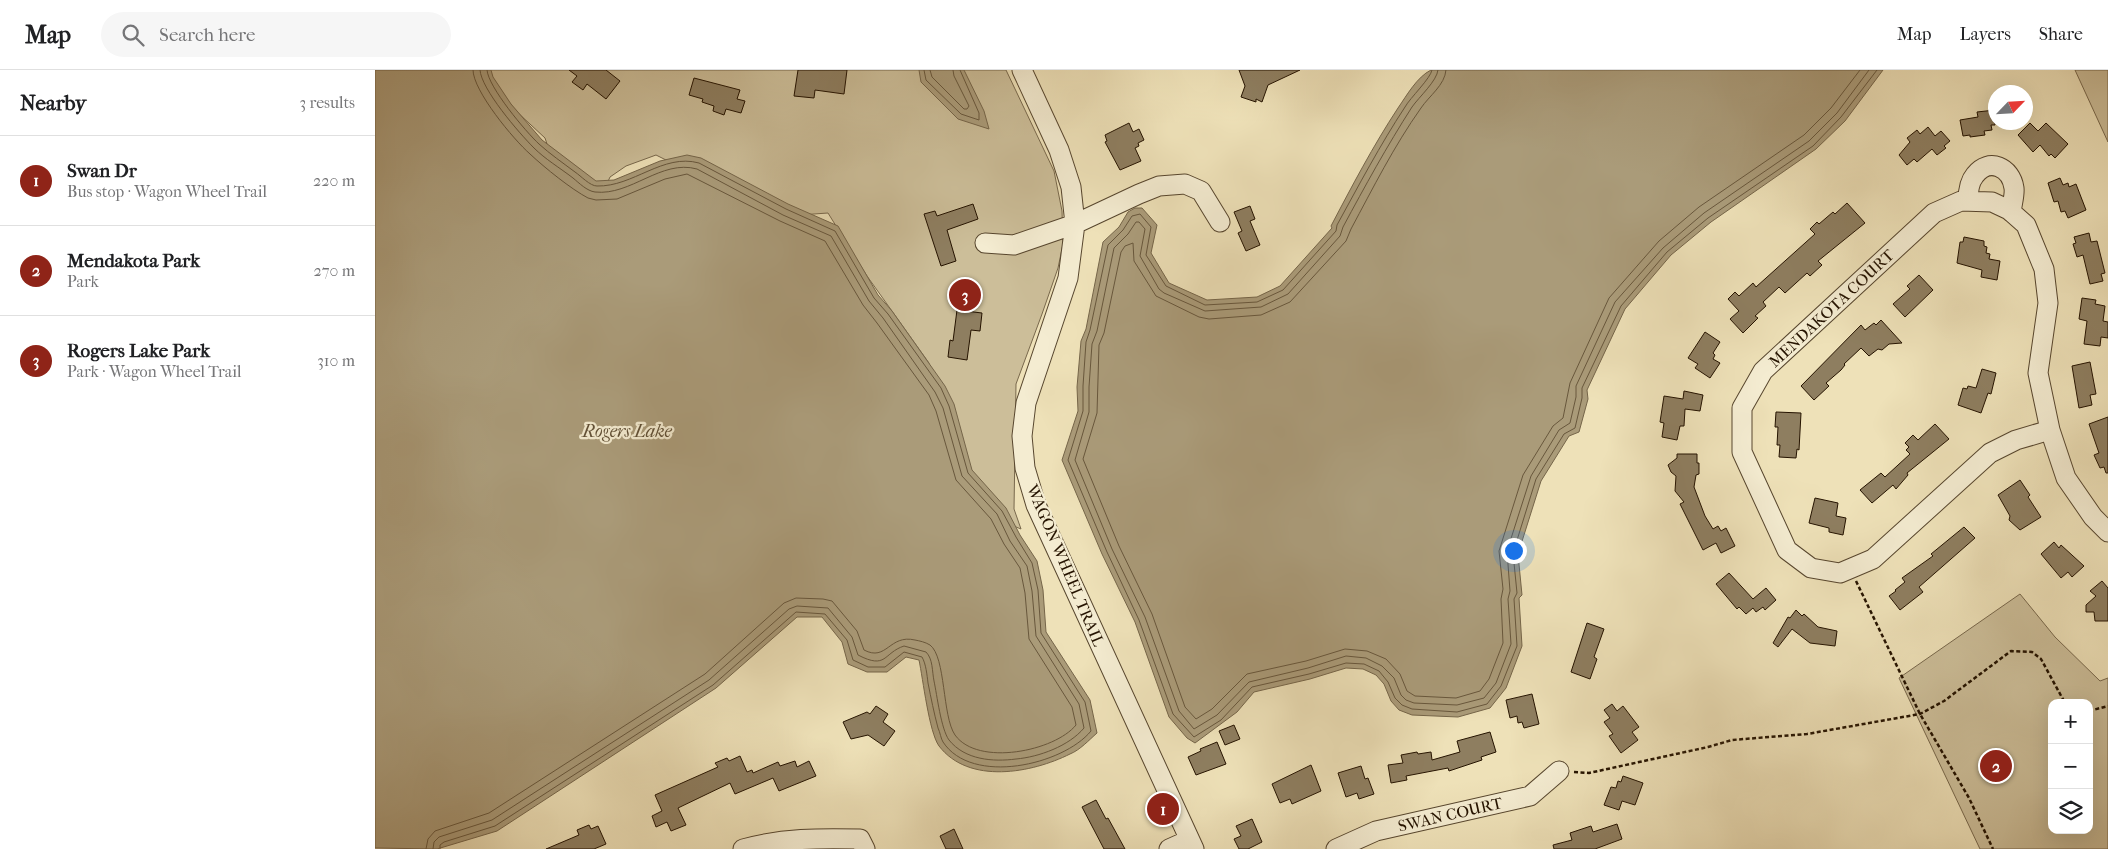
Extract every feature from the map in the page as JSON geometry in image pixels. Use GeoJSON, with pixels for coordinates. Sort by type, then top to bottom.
{"type":"FeatureCollection","features":[{"type":"Feature","properties":{"kind":"street","name":"WAGON WHEEL TRAIL"},"geometry":{"type":"LineString","coordinates":[[1022,70],[1059,150],[1071,187],[1075,224],[1068,278],[1026,403],[1022,436],[1025,468],[1036,505],[1191,844]]}},
{"type":"Feature","properties":{"kind":"street"},"geometry":{"type":"LineString","coordinates":[[1968,201],[1969,186],[1975,174],[1989,164],[1997,165],[2004,168],[2011,179],[2014,189],[2011,212]]}},
{"type":"Feature","properties":{"kind":"street"},"geometry":{"type":"LineString","coordinates":[[985,243],[1014,245],[1075,224],[1159,186],[1185,184],[1201,192],[1220,222]]}},
{"type":"Feature","properties":{"kind":"street","name":"MENDAKOTA COURT"},"geometry":{"type":"LineString","coordinates":[[2050,430],[2016,440],[1990,453],[1873,559],[1840,573],[1811,568],[1787,550],[1742,452],[1742,408],[1763,371],[1934,213],[1961,201],[1991,202],[2011,212],[2026,225],[2044,268],[2048,303],[2038,374],[2050,430],[2066,478],[2093,517],[2108,532]]}},
{"type":"Feature","properties":{"kind":"street","name":"SWAN COURT"},"geometry":{"type":"LineString","coordinates":[[1336,849],[1376,831],[1530,796],[1559,772]]}},
{"type":"Feature","properties":{"kind":"street"},"geometry":{"type":"LineString","coordinates":[[743,849],[762,844],[811,838],[860,839],[865,849]]}},
{"type":"Feature","properties":{"kind":"street"},"geometry":{"type":"LineString","coordinates":[[1169,849],[1191,844]]}},
{"type":"Feature","properties":{"kind":"path"},"geometry":{"type":"LineString","coordinates":[[1850,568],[1865,603],[1920,714],[1969,798],[1993,849]]}},
{"type":"Feature","properties":{"kind":"path"},"geometry":{"type":"LineString","coordinates":[[1559,772],[1589,773],[1732,740],[1807,734],[1920,714],[1944,701],[2011,651],[2032,652],[2041,659],[2063,699]]}},
{"type":"Feature","properties":{"kind":"path"},"geometry":{"type":"LineString","coordinates":[[2093,710],[2108,706]]}},
{"type":"Feature","properties":{"kind":"shaded area"},"geometry":{"type":"Polygon","coordinates":[[[483,70],[1006,70],[1054,171],[1062,211],[1063,244],[1058,268],[1016,384],[1014,509],[1021,529],[962,505],[929,363],[867,276],[828,213],[757,218],[678,166],[656,155],[626,166],[610,177],[599,202],[554,165],[545,138],[488,85],[483,70]]]}},
{"type":"Feature","properties":{"kind":"shaded area"},"geometry":{"type":"Polygon","coordinates":[[[2075,70],[2108,70],[2108,142],[2075,70]]]}},
{"type":"Feature","properties":{"kind":"shaded area"},"geometry":{"type":"Polygon","coordinates":[[[2020,594],[2055,637],[2100,681],[2108,678],[2108,849],[1980,849],[1899,678],[2020,594]]]}},
{"type":"Feature","properties":{"kind":"water","name":"Rogers Lake"},"geometry":{"type":"Polygon","coordinates":[[[375,70],[491,70],[493,77],[511,104],[542,140],[596,181],[614,180],[660,161],[687,155],[701,158],[788,204],[838,226],[878,295],[892,311],[945,386],[954,404],[972,470],[1006,508],[1020,535],[1037,561],[1043,590],[1046,632],[1090,700],[1097,733],[1074,752],[1055,761],[1038,766],[1001,772],[984,771],[967,766],[952,758],[939,746],[935,739],[929,718],[919,660],[906,657],[887,672],[867,672],[848,664],[842,642],[822,617],[797,617],[716,688],[497,831],[437,849],[375,848],[375,70]]]}},
{"type":"Feature","properties":{"kind":"water"},"geometry":{"type":"Polygon","coordinates":[[[919,70],[964,70],[984,111],[989,129],[958,119],[921,82],[919,70]]]}},
{"type":"Feature","properties":{"kind":"water"},"geometry":{"type":"Polygon","coordinates":[[[1431,70],[1883,70],[1845,121],[1816,149],[1711,222],[1671,255],[1625,309],[1587,390],[1588,399],[1579,432],[1569,436],[1541,481],[1518,554],[1522,595],[1519,598],[1522,646],[1506,688],[1490,708],[1458,717],[1412,715],[1399,710],[1391,701],[1384,684],[1376,675],[1363,669],[1346,668],[1310,679],[1254,692],[1237,712],[1195,743],[1187,738],[1169,717],[1135,622],[1102,554],[1062,460],[1078,411],[1077,387],[1081,341],[1086,329],[1103,242],[1119,227],[1128,212],[1135,208],[1142,208],[1157,225],[1151,253],[1169,283],[1207,300],[1257,297],[1280,286],[1332,228],[1331,226],[1371,151],[1389,122],[1421,77],[1431,70]]]}},
{"type":"Feature","properties":{"kind":"building"},"geometry":{"type":"Polygon","coordinates":[[[569,70],[606,70],[620,81],[606,99],[587,84],[583,90],[572,82],[577,76],[569,70]]]}},
{"type":"Feature","properties":{"kind":"building"},"geometry":{"type":"Polygon","coordinates":[[[798,70],[847,70],[844,94],[815,90],[814,98],[794,96],[798,70]]]}},
{"type":"Feature","properties":{"kind":"building"},"geometry":{"type":"Polygon","coordinates":[[[1239,70],[1300,70],[1268,85],[1262,102],[1256,99],[1256,102],[1241,97],[1245,86],[1239,70]]]}},
{"type":"Feature","properties":{"kind":"building"},"geometry":{"type":"Polygon","coordinates":[[[694,78],[740,90],[737,99],[745,101],[741,113],[726,109],[724,115],[713,111],[714,106],[702,102],[703,99],[689,95],[694,78]]]}},
{"type":"Feature","properties":{"kind":"building"},"geometry":{"type":"Polygon","coordinates":[[[1988,111],[1988,130],[1992,130],[1984,131],[1985,135],[1963,136],[1960,120],[1978,117],[1977,112],[1988,111]]]}},
{"type":"Feature","properties":{"kind":"building"},"geometry":{"type":"Polygon","coordinates":[[[1129,123],[1133,132],[1139,129],[1144,140],[1138,143],[1139,146],[1135,148],[1141,161],[1120,170],[1105,142],[1107,141],[1105,135],[1129,123]]]}},
{"type":"Feature","properties":{"kind":"building"},"geometry":{"type":"Polygon","coordinates":[[[2046,123],[2068,144],[2055,158],[2051,154],[2049,156],[2040,145],[2033,152],[2018,135],[2023,130],[2033,130],[2033,126],[2038,131],[2046,123]]]}},
{"type":"Feature","properties":{"kind":"building"},"geometry":{"type":"Polygon","coordinates":[[[1928,127],[1935,136],[1941,131],[1950,141],[1944,146],[1946,148],[1937,155],[1932,149],[1917,162],[1914,159],[1907,165],[1899,155],[1910,142],[1907,138],[1917,130],[1920,134],[1928,127]]]}},
{"type":"Feature","properties":{"kind":"building"},"geometry":{"type":"Polygon","coordinates":[[[2060,178],[2063,185],[2068,183],[2069,187],[2076,184],[2086,210],[2068,218],[2065,211],[2061,212],[2058,201],[2054,202],[2048,183],[2060,178]]]}},
{"type":"Feature","properties":{"kind":"building"},"geometry":{"type":"Polygon","coordinates":[[[1847,203],[1865,223],[1818,261],[1822,265],[1810,276],[1807,273],[1785,293],[1779,287],[1763,302],[1766,306],[1755,316],[1758,318],[1743,333],[1730,319],[1739,311],[1728,299],[1735,292],[1739,296],[1753,283],[1756,287],[1815,234],[1810,229],[1817,222],[1819,224],[1833,212],[1835,214],[1847,203]]]}},
{"type":"Feature","properties":{"kind":"building"},"geometry":{"type":"Polygon","coordinates":[[[973,204],[978,219],[947,230],[956,261],[941,266],[924,214],[935,211],[937,216],[973,204]]]}},
{"type":"Feature","properties":{"kind":"building"},"geometry":{"type":"Polygon","coordinates":[[[1250,206],[1255,219],[1250,221],[1260,245],[1246,251],[1238,233],[1242,231],[1234,212],[1250,206]]]}},
{"type":"Feature","properties":{"kind":"building"},"geometry":{"type":"Polygon","coordinates":[[[2089,233],[2091,242],[2097,241],[2105,273],[2101,274],[2103,281],[2090,284],[2083,255],[2077,257],[2073,244],[2076,243],[2074,237],[2089,233]]]}},
{"type":"Feature","properties":{"kind":"building"},"geometry":{"type":"Polygon","coordinates":[[[1964,237],[1984,241],[1984,246],[1987,247],[1986,253],[1990,254],[1989,259],[2000,261],[1997,280],[1981,277],[1982,270],[1957,263],[1960,242],[1963,242],[1964,237]]]}},
{"type":"Feature","properties":{"kind":"building"},"geometry":{"type":"Polygon","coordinates":[[[1919,275],[1933,290],[1905,317],[1893,304],[1910,289],[1907,286],[1919,275]]]}},
{"type":"Feature","properties":{"kind":"building"},"geometry":{"type":"Polygon","coordinates":[[[2082,298],[2096,300],[2095,304],[2105,306],[2103,321],[2108,322],[2108,338],[2101,337],[2100,346],[2084,344],[2087,321],[2079,319],[2082,298]]]}},
{"type":"Feature","properties":{"kind":"building"},"geometry":{"type":"Polygon","coordinates":[[[957,310],[982,313],[980,331],[971,330],[967,360],[948,357],[950,340],[953,341],[957,310]]]}},
{"type":"Feature","properties":{"kind":"building"},"geometry":{"type":"Polygon","coordinates":[[[1881,320],[1902,343],[1889,344],[1882,350],[1878,349],[1869,356],[1861,348],[1826,383],[1829,386],[1814,400],[1801,386],[1861,325],[1865,330],[1874,323],[1876,325],[1881,320]]]}},
{"type":"Feature","properties":{"kind":"building"},"geometry":{"type":"Polygon","coordinates":[[[1705,332],[1720,342],[1713,353],[1715,355],[1713,359],[1720,363],[1710,378],[1695,368],[1698,364],[1688,358],[1705,332]]]}},
{"type":"Feature","properties":{"kind":"building"},"geometry":{"type":"Polygon","coordinates":[[[2090,362],[2096,394],[2090,395],[2092,405],[2079,408],[2072,366],[2090,362]]]}},
{"type":"Feature","properties":{"kind":"building"},"geometry":{"type":"Polygon","coordinates":[[[1982,369],[1996,373],[1991,394],[1988,393],[1981,413],[1958,405],[1963,388],[1967,389],[1968,386],[1976,388],[1982,369]]]}},
{"type":"Feature","properties":{"kind":"building"},"geometry":{"type":"Polygon","coordinates":[[[1684,391],[1703,395],[1700,411],[1685,409],[1684,426],[1680,426],[1677,440],[1662,437],[1664,423],[1660,422],[1664,396],[1683,399],[1684,391]]]}},
{"type":"Feature","properties":{"kind":"building"},"geometry":{"type":"Polygon","coordinates":[[[1776,412],[1801,413],[1799,450],[1797,449],[1796,458],[1779,457],[1780,445],[1777,445],[1778,427],[1775,427],[1776,412]]]}},
{"type":"Feature","properties":{"kind":"building"},"geometry":{"type":"Polygon","coordinates":[[[2108,417],[2108,473],[2106,473],[2104,467],[2100,468],[2094,455],[2099,453],[2089,424],[2108,417]]]}},
{"type":"Feature","properties":{"kind":"building"},"geometry":{"type":"Polygon","coordinates":[[[1935,424],[1949,439],[1907,473],[1908,475],[1896,489],[1893,485],[1872,503],[1860,490],[1881,473],[1885,477],[1910,454],[1906,450],[1909,447],[1905,443],[1913,435],[1918,440],[1935,424]]]}},
{"type":"Feature","properties":{"kind":"building"},"geometry":{"type":"Polygon","coordinates":[[[1677,454],[1697,454],[1699,474],[1696,475],[1694,487],[1705,516],[1713,529],[1718,526],[1721,531],[1726,528],[1735,546],[1721,553],[1716,543],[1703,550],[1680,504],[1684,502],[1675,491],[1676,476],[1671,472],[1668,465],[1677,458],[1677,454]]]}},
{"type":"Feature","properties":{"kind":"building"},"geometry":{"type":"Polygon","coordinates":[[[2020,480],[2041,517],[2020,530],[2009,520],[2010,516],[1998,495],[2020,480]]]}},
{"type":"Feature","properties":{"kind":"building"},"geometry":{"type":"Polygon","coordinates":[[[1815,498],[1838,503],[1836,516],[1846,518],[1843,535],[1829,532],[1829,528],[1809,523],[1815,498]]]}},
{"type":"Feature","properties":{"kind":"building"},"geometry":{"type":"Polygon","coordinates":[[[1964,527],[1975,538],[1919,587],[1923,592],[1900,610],[1889,596],[1905,582],[1902,578],[1933,556],[1931,554],[1964,527]]]}},
{"type":"Feature","properties":{"kind":"building"},"geometry":{"type":"Polygon","coordinates":[[[2054,542],[2059,548],[2061,545],[2084,566],[2072,577],[2068,572],[2061,578],[2041,554],[2054,542]]]}},
{"type":"Feature","properties":{"kind":"building"},"geometry":{"type":"Polygon","coordinates":[[[1729,573],[1753,599],[1766,588],[1776,600],[1765,610],[1763,607],[1756,612],[1753,608],[1746,614],[1739,607],[1737,609],[1716,584],[1729,573]]]}},
{"type":"Feature","properties":{"kind":"building"},"geometry":{"type":"Polygon","coordinates":[[[2102,581],[2108,588],[2108,621],[2095,621],[2094,612],[2086,612],[2086,605],[2096,596],[2090,591],[2102,581]]]}},
{"type":"Feature","properties":{"kind":"building"},"geometry":{"type":"Polygon","coordinates":[[[1796,610],[1802,616],[1804,614],[1818,627],[1837,631],[1835,646],[1810,643],[1792,629],[1778,647],[1773,643],[1788,617],[1790,618],[1796,610]]]}},
{"type":"Feature","properties":{"kind":"building"},"geometry":{"type":"Polygon","coordinates":[[[1587,623],[1604,629],[1594,657],[1597,659],[1590,679],[1571,672],[1587,623]]]}},
{"type":"Feature","properties":{"kind":"building"},"geometry":{"type":"Polygon","coordinates":[[[1532,694],[1539,724],[1524,728],[1522,722],[1518,723],[1517,716],[1510,718],[1506,700],[1532,694]]]}},
{"type":"Feature","properties":{"kind":"building"},"geometry":{"type":"Polygon","coordinates":[[[1612,704],[1617,711],[1623,706],[1639,727],[1632,732],[1638,740],[1621,753],[1609,736],[1613,734],[1604,722],[1610,718],[1604,710],[1612,704]]]}},
{"type":"Feature","properties":{"kind":"building"},"geometry":{"type":"Polygon","coordinates":[[[876,706],[888,714],[883,722],[895,731],[884,746],[868,735],[851,739],[843,722],[867,712],[870,714],[876,706]]]}},
{"type":"Feature","properties":{"kind":"building"},"geometry":{"type":"Polygon","coordinates":[[[1234,725],[1240,739],[1225,745],[1219,731],[1234,725]]]}},
{"type":"Feature","properties":{"kind":"building"},"geometry":{"type":"Polygon","coordinates":[[[1490,732],[1496,752],[1481,757],[1482,760],[1449,771],[1448,768],[1406,776],[1407,780],[1391,783],[1388,765],[1403,763],[1401,755],[1431,752],[1432,760],[1460,752],[1457,741],[1490,732]]]}},
{"type":"Feature","properties":{"kind":"building"},"geometry":{"type":"Polygon","coordinates":[[[1217,742],[1226,764],[1196,775],[1188,757],[1201,751],[1200,749],[1217,742]]]}},
{"type":"Feature","properties":{"kind":"building"},"geometry":{"type":"Polygon","coordinates":[[[740,756],[747,772],[752,770],[753,773],[778,762],[780,766],[795,761],[797,767],[809,761],[816,776],[779,791],[773,778],[735,794],[730,783],[678,808],[686,825],[671,831],[667,822],[656,827],[652,816],[662,811],[655,795],[718,767],[715,763],[727,758],[729,761],[740,756]]]}},
{"type":"Feature","properties":{"kind":"building"},"geometry":{"type":"Polygon","coordinates":[[[1311,765],[1321,791],[1292,804],[1290,799],[1280,803],[1272,784],[1311,765]]]}},
{"type":"Feature","properties":{"kind":"building"},"geometry":{"type":"Polygon","coordinates":[[[1361,766],[1365,779],[1368,778],[1374,794],[1359,799],[1357,793],[1346,797],[1338,773],[1361,766]]]}},
{"type":"Feature","properties":{"kind":"building"},"geometry":{"type":"Polygon","coordinates":[[[1623,776],[1643,783],[1635,805],[1622,801],[1619,810],[1604,805],[1611,787],[1616,788],[1618,781],[1621,782],[1623,776]]]}},
{"type":"Feature","properties":{"kind":"building"},"geometry":{"type":"Polygon","coordinates":[[[1096,800],[1125,849],[1104,849],[1082,807],[1096,800]]]}},
{"type":"Feature","properties":{"kind":"building"},"geometry":{"type":"Polygon","coordinates":[[[1252,819],[1262,842],[1248,849],[1239,849],[1234,839],[1241,836],[1236,826],[1252,819]]]}},
{"type":"Feature","properties":{"kind":"building"},"geometry":{"type":"Polygon","coordinates":[[[1617,824],[1622,839],[1595,849],[1554,849],[1553,845],[1572,840],[1570,833],[1591,826],[1593,832],[1617,824]]]}},
{"type":"Feature","properties":{"kind":"building"},"geometry":{"type":"Polygon","coordinates":[[[589,825],[591,829],[598,826],[606,844],[594,849],[546,849],[579,835],[577,830],[589,825]]]}},
{"type":"Feature","properties":{"kind":"building"},"geometry":{"type":"Polygon","coordinates":[[[954,829],[963,849],[946,849],[940,836],[954,829]]]}},
{"type":"Feature","properties":{"kind":"place","name":"Rogers Lake Park"},"geometry":{"type":"Point","coordinates":[965,295]}},
{"type":"Feature","properties":{"kind":"place","name":"Mendakota Park"},"geometry":{"type":"Point","coordinates":[1996,766]}},
{"type":"Feature","properties":{"kind":"place","name":"Swan Dr"},"geometry":{"type":"Point","coordinates":[1163,809]}}]}
